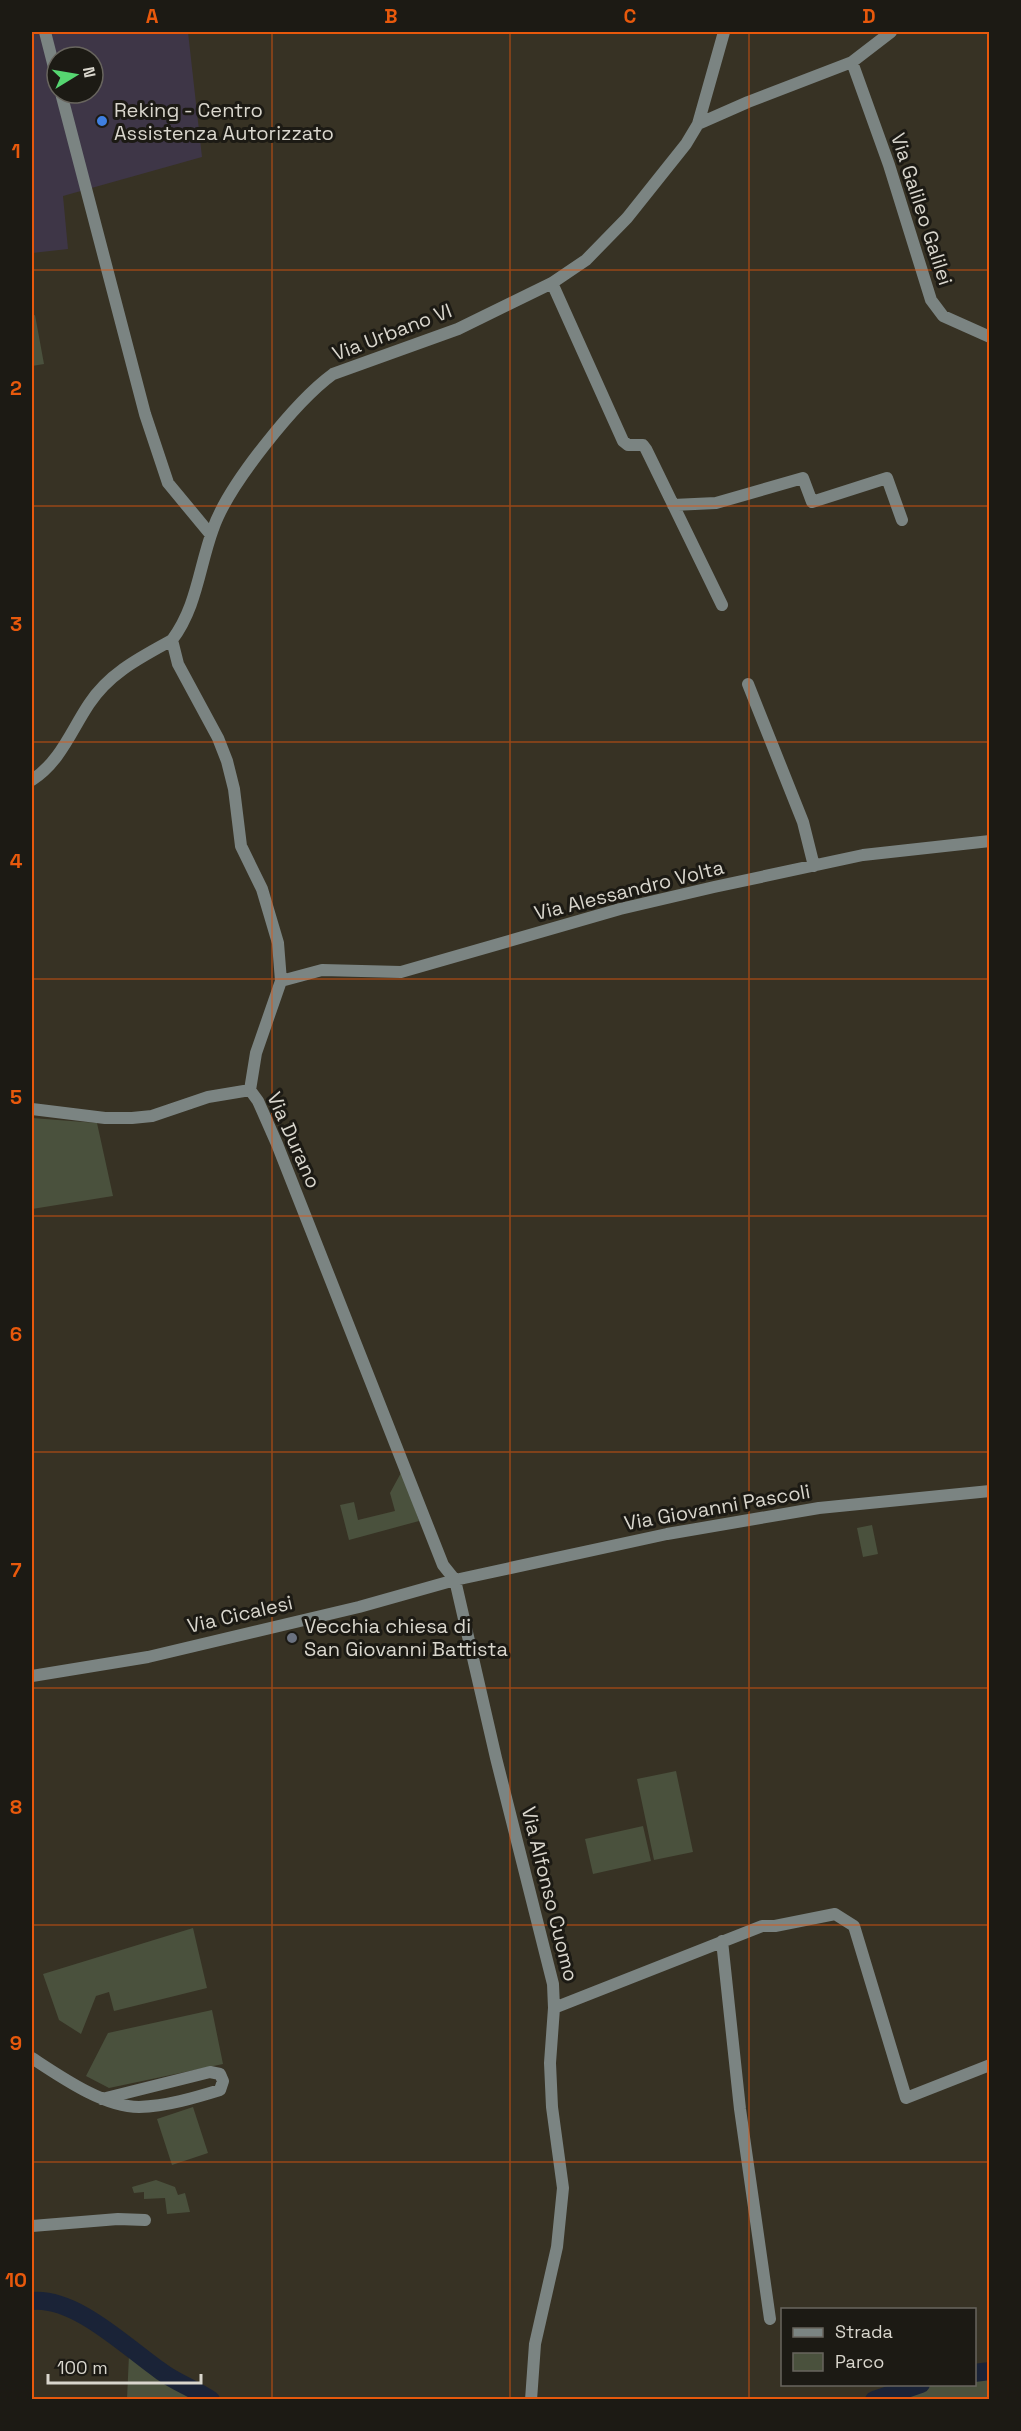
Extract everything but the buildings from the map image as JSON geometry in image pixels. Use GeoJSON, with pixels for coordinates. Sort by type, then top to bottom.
{"type":"FeatureCollection","features":[{"type":"Feature","properties":{"kind":"street","name":"Via Urbano VI"},"geometry":{"type":"LineString","coordinates":[[32,780],[56,758],[90,703],[106,683],[122,669],[172,640],[190,609],[211,535],[225,504],[277,431],[333,374],[458,329],[552,284],[586,260],[612,235],[686,144],[698,124],[724,32]]}},
{"type":"Feature","properties":{"kind":"street"},"geometry":{"type":"LineString","coordinates":[[698,124],[852,62],[891,32]]}},
{"type":"Feature","properties":{"kind":"street","name":"Via Galileo Galilei"},"geometry":{"type":"LineString","coordinates":[[852,62],[889,165],[931,300],[943,316],[990,337]]}},
{"type":"Feature","properties":{"kind":"street"},"geometry":{"type":"LineString","coordinates":[[64,105],[145,414],[168,483],[211,535]]}},
{"type":"Feature","properties":{"kind":"street"},"geometry":{"type":"LineString","coordinates":[[552,284],[623,441],[628,445],[643,445],[646,448],[722,605]]}},
{"type":"Feature","properties":{"kind":"street"},"geometry":{"type":"LineString","coordinates":[[673,505],[717,503],[803,478],[812,502],[887,478],[902,520]]}},
{"type":"Feature","properties":{"kind":"street","name":"Via Durano"},"geometry":{"type":"LineString","coordinates":[[172,640],[178,664],[218,738],[227,761],[234,789],[241,846],[262,889],[278,943],[281,981],[256,1053],[250,1090],[258,1101],[277,1144],[443,1565],[455,1580]]}},
{"type":"Feature","properties":{"kind":"street"},"geometry":{"type":"LineString","coordinates":[[748,684],[802,822],[814,866]]}},
{"type":"Feature","properties":{"kind":"street","name":"Via Alessandro Volta"},"geometry":{"type":"LineString","coordinates":[[281,981],[322,970],[401,972],[620,909],[863,855],[990,841]]}},
{"type":"Feature","properties":{"kind":"street"},"geometry":{"type":"LineString","coordinates":[[32,1109],[105,1118],[132,1118],[152,1116],[208,1097],[250,1090]]}},
{"type":"Feature","properties":{"kind":"street","name":"Via Giovanni Pascoli"},"geometry":{"type":"LineString","coordinates":[[455,1580],[667,1534],[819,1508],[990,1491]]}},
{"type":"Feature","properties":{"kind":"street","name":"Via Cicalesi"},"geometry":{"type":"LineString","coordinates":[[32,1676],[148,1657],[358,1607],[455,1580]]}},
{"type":"Feature","properties":{"kind":"street","name":"Via Alfonso Cuomo"},"geometry":{"type":"LineString","coordinates":[[455,1580],[496,1758],[553,1984],[554,2008],[550,2063],[552,2107],[563,2188],[557,2247],[535,2344],[531,2400]]}},
{"type":"Feature","properties":{"kind":"street"},"geometry":{"type":"LineString","coordinates":[[554,2008],[762,1926],[775,1926],[835,1914],[854,1926],[906,2098],[990,2065]]}},
{"type":"Feature","properties":{"kind":"street"},"geometry":{"type":"LineString","coordinates":[[722,1941],[740,2109],[770,2319]]}},
{"type":"Feature","properties":{"kind":"street"},"geometry":{"type":"LineString","coordinates":[[32,2058],[102,2099],[137,2107],[166,2104],[220,2090],[223,2081],[220,2074],[210,2072],[102,2099]]}},
{"type":"Feature","properties":{"kind":"street"},"geometry":{"type":"LineString","coordinates":[[32,2226],[118,2219],[145,2220]]}},
{"type":"Feature","properties":{"kind":"shaded area"},"geometry":{"type":"Polygon","coordinates":[[[32,32],[188,32],[202,157],[63,196],[68,249],[32,253],[32,32]]]}},
{"type":"Feature","properties":{"kind":"green space"},"geometry":{"type":"Polygon","coordinates":[[[35,315],[44,364],[32,366],[32,316],[35,315]]]}},
{"type":"Feature","properties":{"kind":"green space"},"geometry":{"type":"Polygon","coordinates":[[[32,1118],[97,1123],[113,1196],[32,1209],[32,1118]]]}},
{"type":"Feature","properties":{"kind":"green space"},"geometry":{"type":"Polygon","coordinates":[[[402,1471],[419,1521],[349,1540],[340,1505],[354,1502],[358,1520],[395,1511],[390,1493],[402,1471]]]}},
{"type":"Feature","properties":{"kind":"green space"},"geometry":{"type":"Polygon","coordinates":[[[872,1525],[878,1554],[863,1557],[857,1528],[872,1525]]]}},
{"type":"Feature","properties":{"kind":"green space"},"geometry":{"type":"Polygon","coordinates":[[[676,1771],[693,1852],[654,1860],[637,1779],[676,1771]]]}},
{"type":"Feature","properties":{"kind":"green space"},"geometry":{"type":"Polygon","coordinates":[[[643,1826],[651,1861],[593,1874],[585,1839],[643,1826]]]}},
{"type":"Feature","properties":{"kind":"green space"},"geometry":{"type":"Polygon","coordinates":[[[193,1928],[207,1988],[114,2011],[109,1992],[96,1996],[81,2034],[59,2020],[43,1974],[193,1928]]]}},
{"type":"Feature","properties":{"kind":"green space"},"geometry":{"type":"Polygon","coordinates":[[[212,2010],[223,2064],[109,2088],[86,2076],[108,2033],[212,2010]]]}},
{"type":"Feature","properties":{"kind":"green space"},"geometry":{"type":"Polygon","coordinates":[[[193,2107],[208,2153],[172,2165],[157,2119],[193,2107]]]}},
{"type":"Feature","properties":{"kind":"green space"},"geometry":{"type":"Polygon","coordinates":[[[156,2180],[175,2187],[178,2195],[185,2193],[190,2212],[167,2214],[165,2198],[144,2199],[144,2192],[134,2193],[132,2187],[156,2180]]]}},
{"type":"Feature","properties":{"kind":"green space"},"geometry":{"type":"Polygon","coordinates":[[[129,2355],[198,2399],[127,2399],[129,2355]]]}},
{"type":"Feature","properties":{"kind":"green space"},"geometry":{"type":"Polygon","coordinates":[[[989,2374],[989,2399],[886,2399],[928,2386],[976,2386],[976,2376],[989,2374]]]}},
{"type":"Feature","properties":{"kind":"waterway"},"geometry":{"type":"LineString","coordinates":[[32,2301],[49,2302],[83,2315],[117,2337],[168,2376],[211,2400]]}},
{"type":"Feature","properties":{"kind":"waterway"},"geometry":{"type":"LineString","coordinates":[[976,2373],[990,2371]]}},
{"type":"Feature","properties":{"kind":"waterway"},"geometry":{"type":"LineString","coordinates":[[874,2400],[915,2386]]}},
{"type":"Feature","properties":{"kind":"place","name":"Reking - Centro Assistenza Autorizzato"},"geometry":{"type":"Point","coordinates":[102,121]}},
{"type":"Feature","properties":{"kind":"place","name":"Vecchia chiesa di San Giovanni Battista"},"geometry":{"type":"Point","coordinates":[292,1638]}}]}
